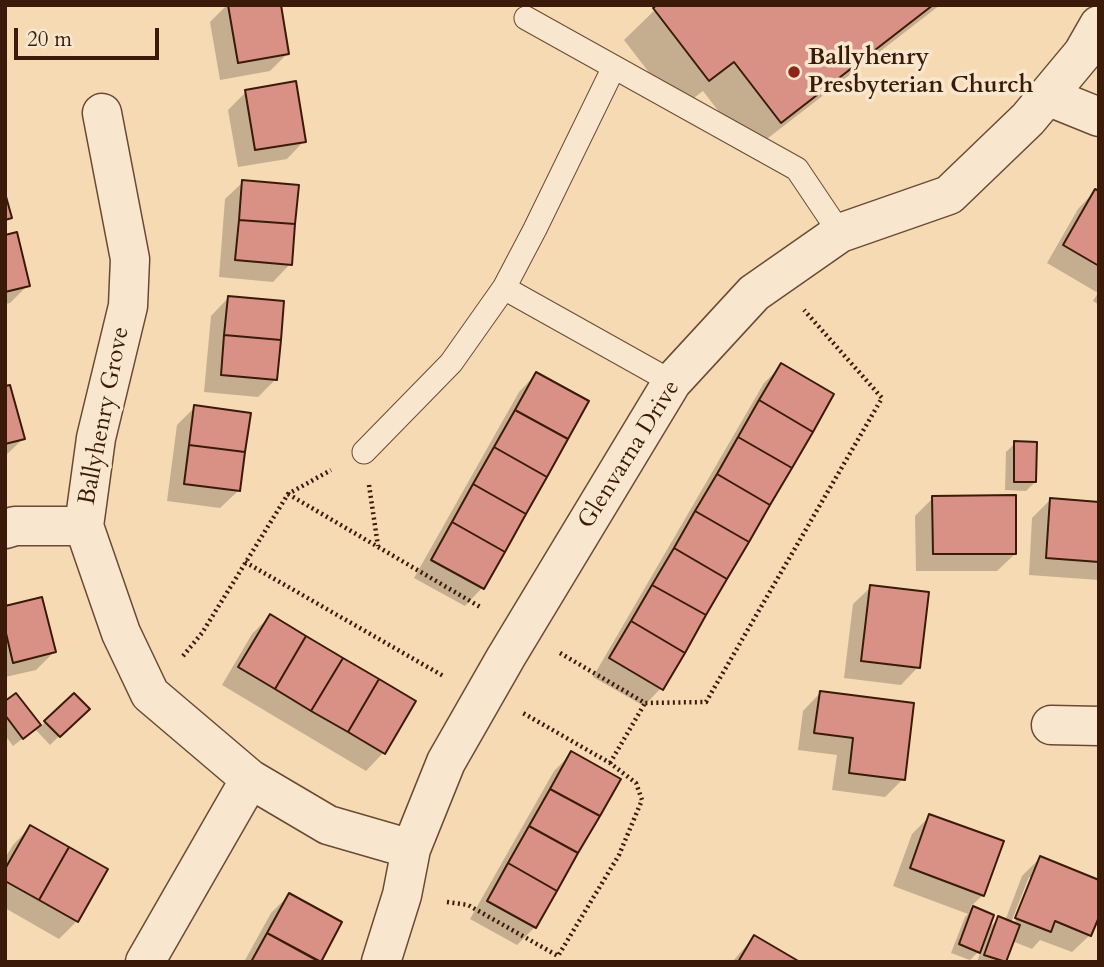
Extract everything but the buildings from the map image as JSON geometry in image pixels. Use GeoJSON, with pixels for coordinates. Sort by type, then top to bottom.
{"type":"FeatureCollection","features":[{"type":"Feature","properties":{"kind":"street","name":"Glenvarna Drive"},"geometry":{"type":"LineString","coordinates":[[381,962],[402,895],[411,849],[446,762],[672,382],[754,293],[840,233],[948,195],[1028,119],[1083,54],[1099,25]]}},
{"type":"Feature","properties":{"kind":"street"},"geometry":{"type":"LineString","coordinates":[[1047,96],[1099,117]]}},
{"type":"Feature","properties":{"kind":"street","name":"Ballyhenry Grove"},"geometry":{"type":"LineString","coordinates":[[102,113],[130,259],[128,306],[96,438],[84,526],[121,633],[150,694],[250,779],[328,825],[411,849]]}},
{"type":"Feature","properties":{"kind":"street"},"geometry":{"type":"LineString","coordinates":[[5,529],[15,526],[84,526]]}},
{"type":"Feature","properties":{"kind":"street"},"geometry":{"type":"LineString","coordinates":[[1051,725],[1099,726]]}},
{"type":"Feature","properties":{"kind":"street"},"geometry":{"type":"LineString","coordinates":[[145,962],[250,779]]}},
{"type":"Feature","properties":{"kind":"lane"},"geometry":{"type":"LineString","coordinates":[[526,18],[797,169],[840,233]]}},
{"type":"Feature","properties":{"kind":"lane"},"geometry":{"type":"LineString","coordinates":[[364,452],[451,363],[504,288],[614,67]]}},
{"type":"Feature","properties":{"kind":"lane"},"geometry":{"type":"LineString","coordinates":[[504,288],[672,382]]}},
{"type":"Feature","properties":{"kind":"path"},"geometry":{"type":"LineString","coordinates":[[288,494],[645,703],[706,702],[882,398],[776,278]]}},
{"type":"Feature","properties":{"kind":"path"},"geometry":{"type":"LineString","coordinates":[[150,694],[202,633],[288,494],[364,452],[378,547]]}},
{"type":"Feature","properties":{"kind":"path"},"geometry":{"type":"LineString","coordinates":[[245,562],[610,763],[636,783],[642,800],[619,855],[558,956],[468,905],[402,895]]}},
{"type":"Feature","properties":{"kind":"path"},"geometry":{"type":"LineString","coordinates":[[610,763],[645,703]]}},
{"type":"Feature","properties":{"kind":"place","name":"Ballyhenry Presbyterian Church"},"geometry":{"type":"Point","coordinates":[794,72]}}]}
